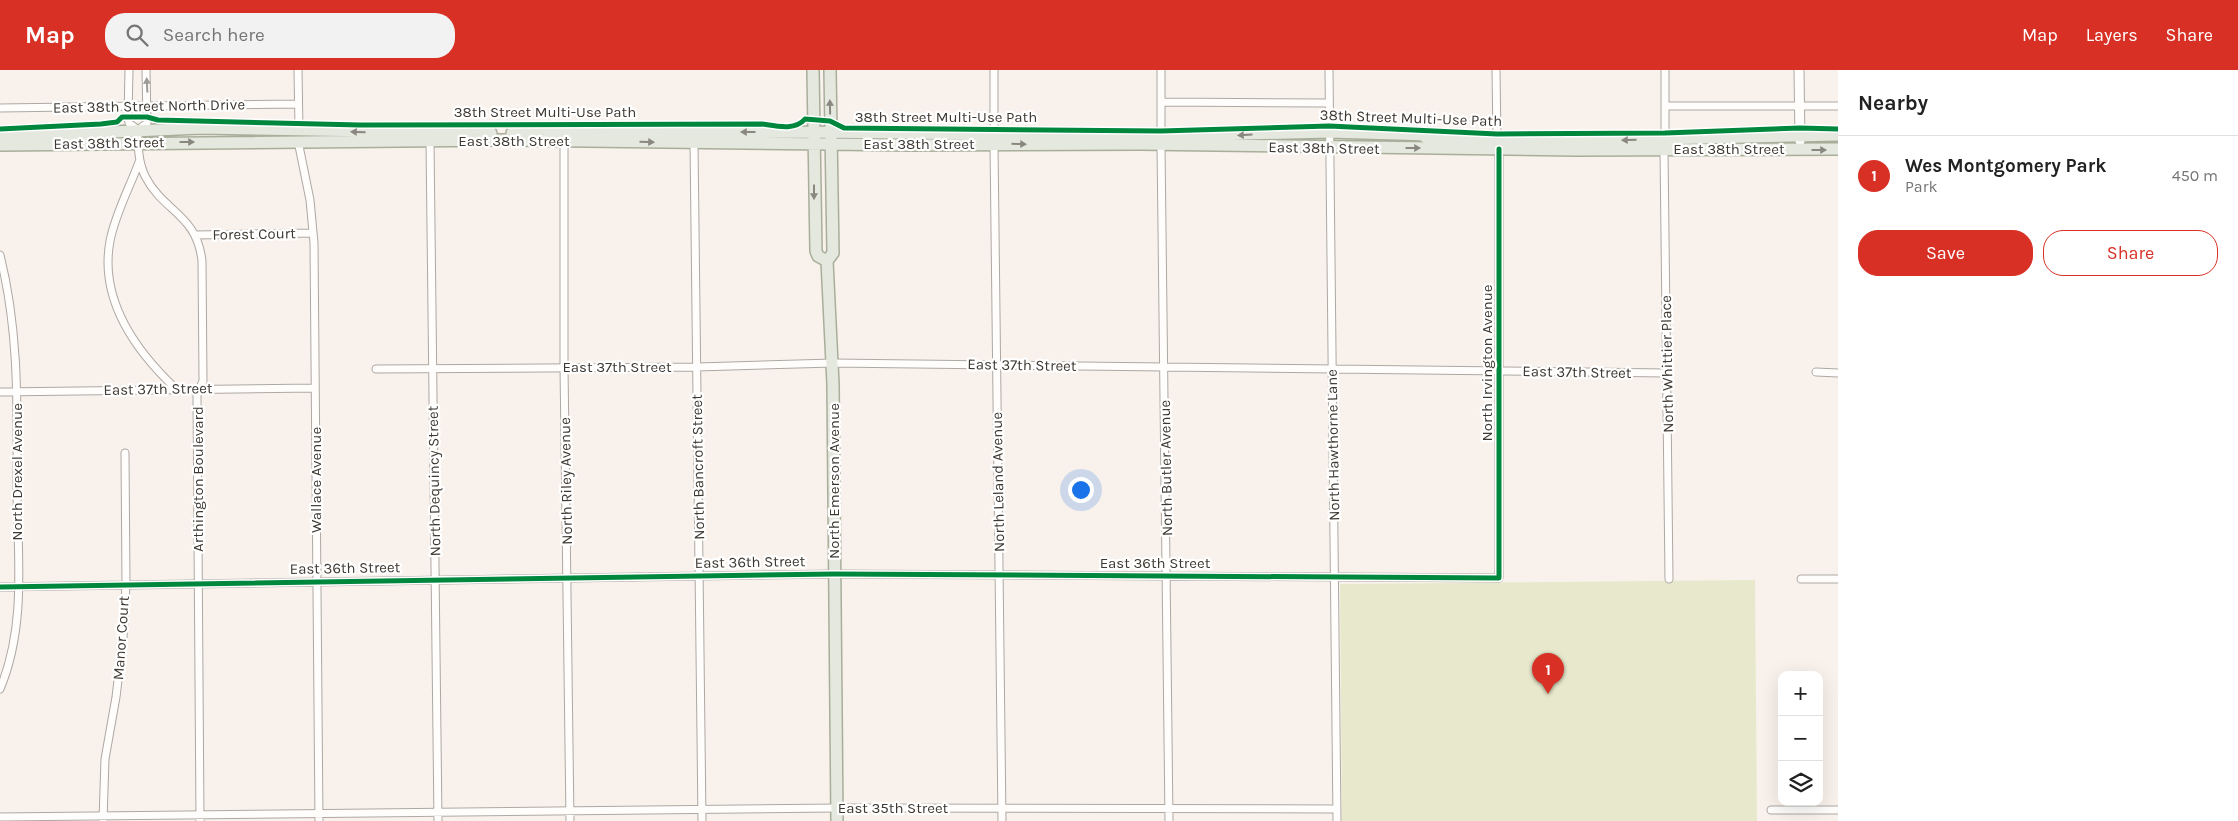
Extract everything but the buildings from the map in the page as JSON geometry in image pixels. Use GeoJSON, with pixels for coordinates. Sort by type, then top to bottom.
{"type":"FeatureCollection","features":[{"type":"Feature","properties":{"kind":"main road","name":"North Emerson Avenue"},"geometry":{"type":"LineString","coordinates":[[813,70],[816,251],[818,256],[827,261]]}},
{"type":"Feature","properties":{"kind":"main road","name":"North Emerson Avenue"},"geometry":{"type":"LineString","coordinates":[[830,70],[833,253],[827,261],[833,363],[837,821]]}},
{"type":"Feature","properties":{"kind":"main road","name":"East 38th Street"},"geometry":{"type":"LineString","coordinates":[[0,137],[80,132],[299,135],[470,133],[1161,140],[1329,148],[1498,144],[1665,144],[1838,150]]}},
{"type":"Feature","properties":{"kind":"main road","name":"East 38th Street"},"geometry":{"type":"LineString","coordinates":[[1161,140],[1329,132],[1498,144]]}},
{"type":"Feature","properties":{"kind":"main road","name":"East 38th Street"},"geometry":{"type":"LineString","coordinates":[[0,145],[138,134]]}},
{"type":"Feature","properties":{"kind":"main road","name":"East 38th Street"},"geometry":{"type":"LineString","coordinates":[[299,135],[430,141],[694,142],[814,137]]}},
{"type":"Feature","properties":{"kind":"main road","name":"East 38th Street"},"geometry":{"type":"LineString","coordinates":[[1665,144],[1800,135],[1838,135]]}},
{"type":"Feature","properties":{"kind":"street","name":"Arthington Boulevard"},"geometry":{"type":"LineString","coordinates":[[129,70],[129,106],[127,111],[129,123],[138,134],[140,162],[152,187],[163,200],[184,217],[195,235],[202,261],[203,381],[198,395],[200,818]]}},
{"type":"Feature","properties":{"kind":"street"},"geometry":{"type":"LineString","coordinates":[[138,134],[147,123],[146,70]]}},
{"type":"Feature","properties":{"kind":"street","name":"Wallace Avenue"},"geometry":{"type":"LineString","coordinates":[[298,70],[299,135],[310,200],[313,233],[319,818]]}},
{"type":"Feature","properties":{"kind":"street","name":"North Leland Avenue"},"geometry":{"type":"LineString","coordinates":[[994,70],[1002,821]]}},
{"type":"Feature","properties":{"kind":"street","name":"North Butler Avenue"},"geometry":{"type":"LineString","coordinates":[[1161,70],[1169,821]]}},
{"type":"Feature","properties":{"kind":"street","name":"North Hawthorne Lane"},"geometry":{"type":"LineString","coordinates":[[1329,70],[1337,821]]}},
{"type":"Feature","properties":{"kind":"street","name":"North Irvington Avenue"},"geometry":{"type":"LineString","coordinates":[[1496,70],[1500,578]]}},
{"type":"Feature","properties":{"kind":"street","name":"North Whittier Place"},"geometry":{"type":"LineString","coordinates":[[1665,70],[1670,579]]}},
{"type":"Feature","properties":{"kind":"street"},"geometry":{"type":"LineString","coordinates":[[1799,70],[1800,149]]}},
{"type":"Feature","properties":{"kind":"street"},"geometry":{"type":"LineString","coordinates":[[1162,102],[1329,103]]}},
{"type":"Feature","properties":{"kind":"street","name":"East 38th Street North Drive"},"geometry":{"type":"LineString","coordinates":[[0,108],[298,104]]}},
{"type":"Feature","properties":{"kind":"street"},"geometry":{"type":"LineString","coordinates":[[1665,106],[1838,106]]}},
{"type":"Feature","properties":{"kind":"street","name":"North Dequincy Street"},"geometry":{"type":"LineString","coordinates":[[430,141],[438,821]]}},
{"type":"Feature","properties":{"kind":"street","name":"North Riley Avenue"},"geometry":{"type":"LineString","coordinates":[[564,141],[564,368],[570,821]]}},
{"type":"Feature","properties":{"kind":"street","name":"North Bancroft Street"},"geometry":{"type":"LineString","coordinates":[[694,142],[702,821]]}},
{"type":"Feature","properties":{"kind":"street"},"geometry":{"type":"LineString","coordinates":[[140,162],[110,241],[109,268],[111,290],[121,318],[134,342],[153,367],[175,388]]}},
{"type":"Feature","properties":{"kind":"street","name":"Forest Court"},"geometry":{"type":"LineString","coordinates":[[195,235],[313,233]]}},
{"type":"Feature","properties":{"kind":"street","name":"North Drexel Avenue"},"geometry":{"type":"LineString","coordinates":[[0,255],[13,319],[16,391],[18,586],[15,638],[9,666],[0,689]]}},
{"type":"Feature","properties":{"kind":"street","name":"East 37th Street"},"geometry":{"type":"LineString","coordinates":[[376,369],[697,367],[833,363],[1667,373]]}},
{"type":"Feature","properties":{"kind":"street"},"geometry":{"type":"LineString","coordinates":[[1816,372],[1838,373]]}},
{"type":"Feature","properties":{"kind":"street","name":"East 37th Street"},"geometry":{"type":"LineString","coordinates":[[0,392],[175,388],[316,388]]}},
{"type":"Feature","properties":{"kind":"street","name":"Manor Court"},"geometry":{"type":"LineString","coordinates":[[103,818],[105,759],[119,676],[126,584],[125,453]]}},
{"type":"Feature","properties":{"kind":"street","name":"East 36th Street"},"geometry":{"type":"LineString","coordinates":[[0,587],[198,582],[834,574],[1500,578]]}},
{"type":"Feature","properties":{"kind":"street"},"geometry":{"type":"LineString","coordinates":[[1801,579],[1838,579]]}},
{"type":"Feature","properties":{"kind":"street","name":"East 35th Street"},"geometry":{"type":"LineString","coordinates":[[0,816],[319,818],[438,813],[837,808],[1336,809]]}},
{"type":"Feature","properties":{"kind":"street"},"geometry":{"type":"LineString","coordinates":[[1771,810],[1838,810]]}},
{"type":"Feature","properties":{"kind":"green space"},"geometry":{"type":"Polygon","coordinates":[[[1755,580],[1757,821],[1342,821],[1340,584],[1755,580]]]}},
{"type":"Feature","properties":{"kind":"cycle path","name":"38th Street Multi-Use Path"},"geometry":{"type":"LineString","coordinates":[[0,129],[101,124],[117,122],[122,117],[147,117],[158,120],[360,125],[762,124],[785,127],[796,125],[805,119],[830,121],[844,128],[1161,131],[1329,126],[1497,134],[1665,133],[1800,128],[1838,129]]}},
{"type":"Feature","properties":{"kind":"cycle path"},"geometry":{"type":"LineString","coordinates":[[0,587],[834,574],[1499,578],[1499,149]]}},
{"type":"Feature","properties":{"kind":"place","name":"Wes Montgomery Park"},"geometry":{"type":"Point","coordinates":[1548,694]}}]}
